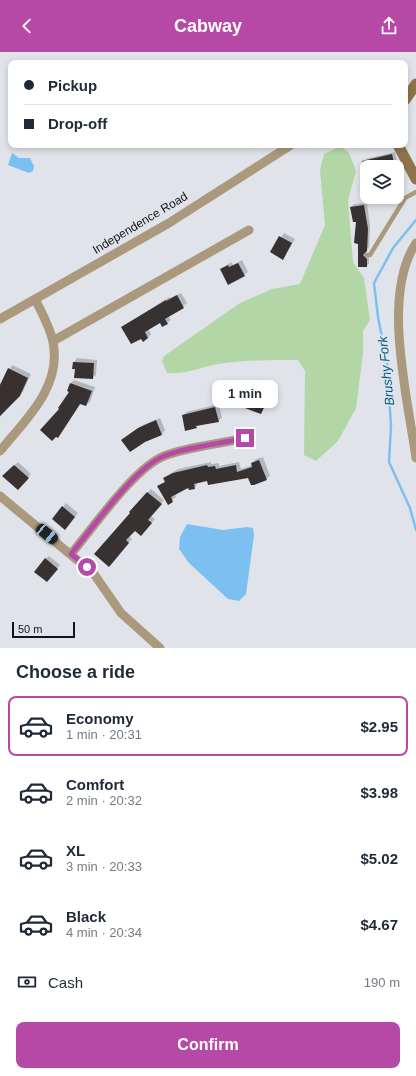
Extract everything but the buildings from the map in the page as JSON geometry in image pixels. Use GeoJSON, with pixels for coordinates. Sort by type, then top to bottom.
{"type":"FeatureCollection","features":[{"type":"Feature","properties":{"kind":"main road"},"geometry":{"type":"LineString","coordinates":[[408,96],[416,84]]}},
{"type":"Feature","properties":{"kind":"main road"},"geometry":{"type":"LineString","coordinates":[[400,148],[416,179]]}},
{"type":"Feature","properties":{"kind":"street","name":"Independence Road"},"geometry":{"type":"LineString","coordinates":[[0,320],[169,223],[286,148]]}},
{"type":"Feature","properties":{"kind":"street"},"geometry":{"type":"LineString","coordinates":[[53,341],[249,230]]}},
{"type":"Feature","properties":{"kind":"street"},"geometry":{"type":"LineString","coordinates":[[416,243],[410,253],[402,277],[398,314],[399,336],[416,458]]}},
{"type":"Feature","properties":{"kind":"street"},"geometry":{"type":"LineString","coordinates":[[0,451],[46,392],[54,368],[53,341],[35,299]]}},
{"type":"Feature","properties":{"kind":"street"},"geometry":{"type":"LineString","coordinates":[[71,554],[135,477],[151,463],[170,454],[245,438]]}},
{"type":"Feature","properties":{"kind":"street"},"geometry":{"type":"LineString","coordinates":[[0,496],[71,554],[101,582],[121,613],[160,648]]}},
{"type":"Feature","properties":{"kind":"lane"},"geometry":{"type":"LineString","coordinates":[[367,255],[370,255],[405,198],[416,192]]}},
{"type":"Feature","properties":{"kind":"green space"},"geometry":{"type":"Polygon","coordinates":[[[337,148],[343,148],[349,153],[356,171],[348,200],[353,262],[364,278],[370,320],[363,331],[363,354],[356,408],[338,441],[316,461],[304,455],[305,371],[298,360],[258,360],[218,364],[186,372],[173,373],[167,373],[162,361],[164,356],[240,303],[272,289],[300,284],[325,225],[320,170],[324,154],[337,148]]]}},
{"type":"Feature","properties":{"kind":"water"},"geometry":{"type":"Polygon","coordinates":[[[12,153],[19,158],[30,158],[34,166],[33,171],[29,173],[8,165],[12,153]]]}},
{"type":"Feature","properties":{"kind":"water"},"geometry":{"type":"Polygon","coordinates":[[[187,524],[223,530],[247,527],[253,528],[254,535],[246,594],[239,601],[228,599],[189,563],[179,549],[180,537],[187,524]]]}},
{"type":"Feature","properties":{"kind":"waterway","name":"Brushy Fork"},"geometry":{"type":"LineString","coordinates":[[416,220],[393,248],[374,283],[378,317],[387,363],[391,426],[389,462],[410,508],[416,530]]}},
{"type":"Feature","properties":{"kind":"route"},"geometry":{"type":"LineString","coordinates":[[87,567],[71,554],[135,477],[151,463],[170,454],[245,438]]}}]}
